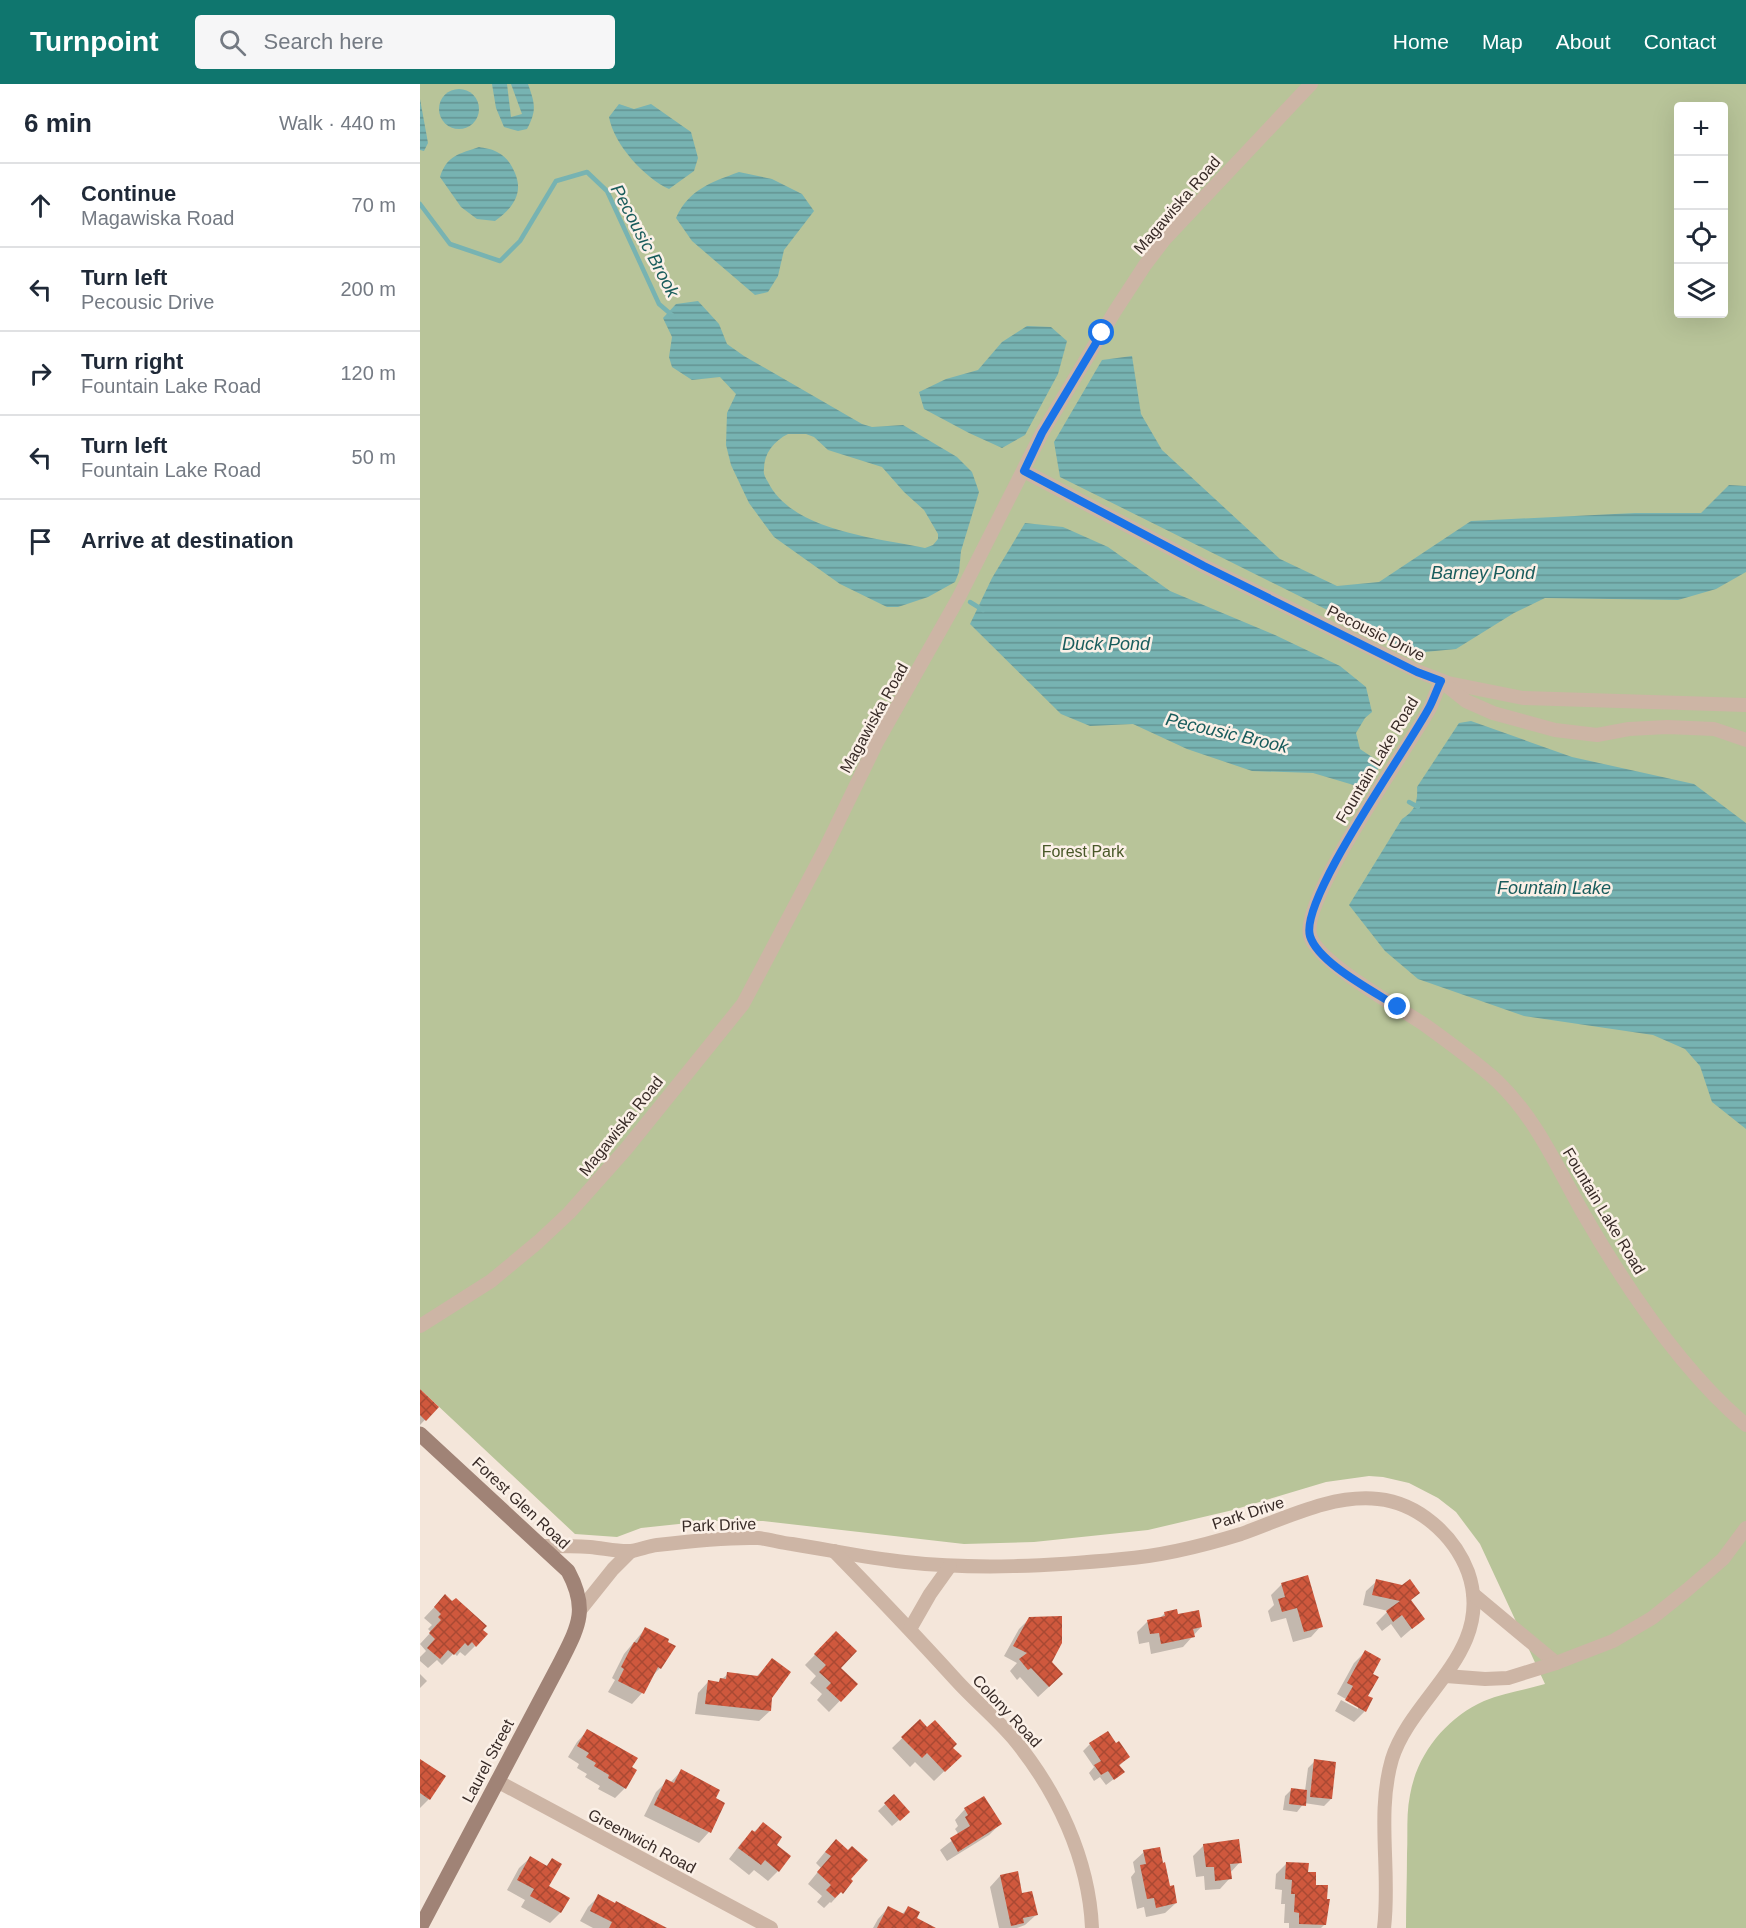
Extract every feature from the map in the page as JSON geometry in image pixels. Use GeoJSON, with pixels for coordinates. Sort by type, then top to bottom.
{"type":"FeatureCollection","features":[{"type":"Feature","properties":{"kind":"street","name":"Magawiska Road"},"geometry":{"type":"LineString","coordinates":[[420,1326],[491,1281],[569,1213],[626,1149],[743,1004],[826,847],[878,742],[959,597],[1009,495],[1048,423],[1115,311],[1164,240],[1311,84]]}},
{"type":"Feature","properties":{"kind":"street","name":"Pecousic Drive"},"geometry":{"type":"LineString","coordinates":[[1024,471],[1224,577],[1417,672],[1441,681],[1523,698],[1746,705]]}},
{"type":"Feature","properties":{"kind":"street"},"geometry":{"type":"LineString","coordinates":[[1441,681],[1466,701],[1493,713],[1555,730],[1596,735],[1629,729],[1667,727],[1714,729],[1746,740]]}},
{"type":"Feature","properties":{"kind":"street","name":"Fountain Lake Road"},"geometry":{"type":"LineString","coordinates":[[1441,681],[1431,705],[1352,832],[1330,873],[1317,900],[1310,934],[1320,951],[1341,971],[1449,1042],[1514,1098],[1535,1126],[1599,1239],[1655,1323],[1698,1378],[1746,1425]]}},
{"type":"Feature","properties":{"kind":"street","name":"Forest Glen Road"},"geometry":{"type":"LineString","coordinates":[[420,1434],[568,1571],[578,1588],[581,1609]]}},
{"type":"Feature","properties":{"kind":"street","name":"Park Drive"},"geometry":{"type":"LineString","coordinates":[[543,1546],[578,1546],[631,1551],[653,1545],[760,1538],[904,1562],[951,1566],[1020,1566],[1151,1556],[1181,1550],[1239,1534],[1343,1500],[1373,1498],[1387,1500],[1412,1509],[1446,1536],[1467,1568],[1473,1594],[1472,1620],[1463,1644],[1446,1676],[1409,1724],[1390,1767],[1384,1833],[1386,1889],[1384,1928]]}},
{"type":"Feature","properties":{"kind":"street"},"geometry":{"type":"LineString","coordinates":[[1446,1676],[1508,1678],[1556,1663],[1613,1641],[1653,1618],[1723,1559],[1746,1528]]}},
{"type":"Feature","properties":{"kind":"street"},"geometry":{"type":"LineString","coordinates":[[581,1609],[613,1569],[631,1551]]}},
{"type":"Feature","properties":{"kind":"street","name":"Colony Road"},"geometry":{"type":"LineString","coordinates":[[834,1551],[1012,1737],[1047,1786],[1071,1835],[1083,1870],[1092,1928]]}},
{"type":"Feature","properties":{"kind":"street"},"geometry":{"type":"LineString","coordinates":[[910,1629],[930,1594],[951,1566]]}},
{"type":"Feature","properties":{"kind":"street"},"geometry":{"type":"LineString","coordinates":[[1473,1594],[1556,1663]]}},
{"type":"Feature","properties":{"kind":"street","name":"Laurel Street"},"geometry":{"type":"LineString","coordinates":[[420,1928],[575,1633],[581,1609]]}},
{"type":"Feature","properties":{"kind":"street","name":"Greenwich Road"},"geometry":{"type":"LineString","coordinates":[[497,1781],[771,1928]]}},
{"type":"Feature","properties":{"kind":"green space","name":"Forest Park"},"geometry":{"type":"Polygon","coordinates":[[[420,84],[1746,84],[1746,1928],[1406,1928],[1409,1802],[1419,1765],[1426,1752],[1446,1727],[1470,1708],[1491,1698],[1545,1684],[1480,1544],[1456,1512],[1438,1498],[1409,1483],[1369,1476],[1326,1482],[1233,1510],[1148,1530],[1034,1542],[964,1544],[763,1521],[707,1521],[641,1528],[617,1537],[575,1534],[420,1389],[420,84]]]}},
{"type":"Feature","properties":{"kind":"water"},"geometry":{"type":"Polygon","coordinates":[[[492,84],[507,84],[511,117],[522,114],[511,84],[528,84],[534,107],[527,129],[518,131],[504,127],[496,108],[492,84]]]}},
{"type":"Feature","properties":{"kind":"water"},"geometry":{"type":"Polygon","coordinates":[[[459,89],[473,95],[479,109],[473,123],[459,129],[445,123],[439,109],[445,95],[459,89]]]}},
{"type":"Feature","properties":{"kind":"water"},"geometry":{"type":"Polygon","coordinates":[[[420,99],[428,143],[424,151],[420,150],[420,99]]]}},
{"type":"Feature","properties":{"kind":"water"},"geometry":{"type":"Polygon","coordinates":[[[619,104],[634,109],[651,104],[691,132],[698,158],[694,171],[669,189],[641,169],[624,149],[612,128],[609,117],[619,104]]]}},
{"type":"Feature","properties":{"kind":"water"},"geometry":{"type":"Polygon","coordinates":[[[479,147],[493,150],[503,156],[512,166],[517,181],[515,200],[495,221],[477,219],[461,207],[440,177],[446,164],[455,156],[479,147]]]}},
{"type":"Feature","properties":{"kind":"water"},"geometry":{"type":"Polygon","coordinates":[[[739,172],[772,179],[802,194],[814,211],[784,250],[778,276],[768,292],[755,295],[692,241],[676,218],[681,208],[695,193],[711,183],[739,172]]]}},
{"type":"Feature","properties":{"kind":"water"},"geometry":{"type":"Polygon","coordinates":[[[698,301],[719,324],[727,344],[862,424],[872,427],[903,425],[957,457],[972,472],[979,492],[961,551],[959,572],[955,582],[928,597],[898,607],[887,607],[840,584],[774,537],[749,503],[731,465],[726,445],[727,413],[736,394],[720,377],[692,380],[672,367],[669,357],[672,337],[663,318],[676,304],[698,301]],[[788,434],[783,437],[771,448],[764,463],[764,476],[780,498],[796,512],[816,522],[861,536],[925,548],[933,545],[938,539],[938,534],[924,510],[882,467],[828,450],[814,437],[806,434],[788,434]]]}},
{"type":"Feature","properties":{"kind":"water"},"geometry":{"type":"Polygon","coordinates":[[[1027,326],[1051,327],[1067,341],[1058,374],[1025,435],[1002,448],[924,409],[919,392],[946,379],[978,370],[1002,342],[1027,326]]]}},
{"type":"Feature","properties":{"kind":"water","name":"Barney Pond"},"geometry":{"type":"Polygon","coordinates":[[[1132,356],[1141,414],[1162,450],[1280,559],[1337,586],[1379,582],[1471,521],[1635,513],[1701,513],[1729,485],[1746,486],[1746,572],[1716,589],[1678,600],[1545,598],[1514,613],[1456,649],[1414,653],[1060,477],[1054,442],[1102,360],[1132,356]]]}},
{"type":"Feature","properties":{"kind":"water","name":"Duck Pond"},"geometry":{"type":"Polygon","coordinates":[[[1025,523],[1063,527],[1108,547],[1170,591],[1275,635],[1340,666],[1366,687],[1372,712],[1365,718],[1356,733],[1360,749],[1381,763],[1367,789],[1313,773],[1252,771],[1187,749],[1133,724],[1090,726],[1061,714],[970,624],[992,578],[1025,523]]]}},
{"type":"Feature","properties":{"kind":"water","name":"Fountain Lake"},"geometry":{"type":"Polygon","coordinates":[[[1471,721],[1572,757],[1694,784],[1746,823],[1746,1129],[1712,1102],[1700,1066],[1685,1049],[1653,1035],[1524,1016],[1418,979],[1385,951],[1349,905],[1402,819],[1413,809],[1417,787],[1459,723],[1471,721]]]}},
{"type":"Feature","properties":{"kind":"building"},"geometry":{"type":"Polygon","coordinates":[[[420,1389],[439,1407],[426,1421],[420,1415],[420,1389]]]}},
{"type":"Feature","properties":{"kind":"building"},"geometry":{"type":"Polygon","coordinates":[[[1308,1575],[1323,1627],[1304,1632],[1297,1608],[1282,1612],[1278,1599],[1285,1597],[1281,1583],[1308,1575]]]}},
{"type":"Feature","properties":{"kind":"building"},"geometry":{"type":"Polygon","coordinates":[[[1376,1579],[1402,1585],[1410,1579],[1420,1593],[1411,1600],[1425,1619],[1412,1629],[1402,1615],[1393,1622],[1386,1611],[1400,1601],[1372,1595],[1376,1579]]]}},
{"type":"Feature","properties":{"kind":"building"},"geometry":{"type":"Polygon","coordinates":[[[445,1594],[452,1601],[456,1598],[487,1626],[483,1630],[488,1634],[476,1647],[472,1642],[468,1646],[465,1643],[454,1655],[448,1650],[440,1659],[427,1648],[435,1639],[429,1633],[441,1620],[438,1617],[441,1614],[434,1607],[445,1594]]]}},
{"type":"Feature","properties":{"kind":"building"},"geometry":{"type":"Polygon","coordinates":[[[1177,1609],[1178,1614],[1199,1610],[1202,1627],[1193,1629],[1195,1637],[1161,1644],[1159,1633],[1150,1634],[1147,1620],[1165,1616],[1164,1612],[1177,1609]]]}},
{"type":"Feature","properties":{"kind":"building"},"geometry":{"type":"Polygon","coordinates":[[[1062,1616],[1062,1643],[1052,1662],[1063,1674],[1049,1687],[1031,1668],[1028,1670],[1019,1659],[1027,1653],[1013,1646],[1029,1617],[1062,1616]]]}},
{"type":"Feature","properties":{"kind":"building"},"geometry":{"type":"Polygon","coordinates":[[[645,1627],[669,1639],[668,1642],[676,1646],[661,1669],[658,1667],[644,1694],[618,1681],[624,1669],[621,1667],[645,1627]]]}},
{"type":"Feature","properties":{"kind":"building"},"geometry":{"type":"Polygon","coordinates":[[[836,1631],[857,1651],[841,1668],[858,1684],[841,1702],[826,1688],[831,1683],[819,1672],[826,1665],[814,1654],[836,1631]]]}},
{"type":"Feature","properties":{"kind":"building"},"geometry":{"type":"Polygon","coordinates":[[[1365,1650],[1381,1659],[1373,1674],[1379,1677],[1368,1696],[1373,1698],[1366,1712],[1345,1700],[1353,1686],[1347,1683],[1365,1650]]]}},
{"type":"Feature","properties":{"kind":"building"},"geometry":{"type":"Polygon","coordinates":[[[772,1658],[791,1672],[772,1698],[771,1711],[705,1704],[708,1680],[719,1682],[720,1678],[726,1679],[727,1672],[758,1676],[772,1658]]]}},
{"type":"Feature","properties":{"kind":"building"},"geometry":{"type":"Polygon","coordinates":[[[920,1719],[927,1727],[935,1720],[957,1744],[953,1748],[962,1756],[945,1772],[927,1753],[922,1758],[901,1737],[920,1719]]]}},
{"type":"Feature","properties":{"kind":"building"},"geometry":{"type":"Polygon","coordinates":[[[587,1729],[638,1758],[632,1767],[637,1770],[626,1789],[594,1766],[596,1763],[586,1757],[589,1753],[577,1746],[587,1729]]]}},
{"type":"Feature","properties":{"kind":"building"},"geometry":{"type":"Polygon","coordinates":[[[1108,1731],[1116,1743],[1119,1741],[1130,1757],[1119,1765],[1125,1772],[1114,1780],[1108,1771],[1101,1775],[1094,1765],[1101,1761],[1089,1743],[1108,1731]]]}},
{"type":"Feature","properties":{"kind":"building"},"geometry":{"type":"Polygon","coordinates":[[[420,1759],[446,1776],[430,1800],[420,1793],[420,1759]]]}},
{"type":"Feature","properties":{"kind":"building"},"geometry":{"type":"Polygon","coordinates":[[[1314,1759],[1336,1762],[1332,1799],[1310,1797],[1314,1759]]]}},
{"type":"Feature","properties":{"kind":"building"},"geometry":{"type":"Polygon","coordinates":[[[681,1769],[720,1790],[716,1798],[725,1803],[711,1833],[654,1805],[666,1779],[674,1783],[681,1769]]]}},
{"type":"Feature","properties":{"kind":"building"},"geometry":{"type":"Polygon","coordinates":[[[1291,1788],[1307,1790],[1306,1806],[1289,1804],[1291,1788]]]}},
{"type":"Feature","properties":{"kind":"building"},"geometry":{"type":"Polygon","coordinates":[[[894,1794],[910,1812],[900,1821],[884,1803],[894,1794]]]}},
{"type":"Feature","properties":{"kind":"building"},"geometry":{"type":"Polygon","coordinates":[[[984,1796],[1002,1824],[958,1852],[950,1838],[970,1826],[965,1817],[968,1815],[964,1808],[984,1796]]]}},
{"type":"Feature","properties":{"kind":"building"},"geometry":{"type":"Polygon","coordinates":[[[763,1822],[782,1837],[777,1845],[791,1856],[779,1872],[765,1860],[761,1865],[738,1848],[752,1830],[755,1832],[763,1822]]]}},
{"type":"Feature","properties":{"kind":"building"},"geometry":{"type":"Polygon","coordinates":[[[836,1839],[848,1850],[852,1846],[868,1860],[851,1879],[853,1881],[843,1894],[841,1892],[835,1898],[826,1890],[831,1885],[817,1872],[831,1856],[825,1852],[836,1839]]]}},
{"type":"Feature","properties":{"kind":"building"},"geometry":{"type":"Polygon","coordinates":[[[1239,1839],[1242,1863],[1230,1864],[1232,1879],[1215,1881],[1214,1867],[1206,1867],[1203,1844],[1239,1839]]]}},
{"type":"Feature","properties":{"kind":"building"},"geometry":{"type":"Polygon","coordinates":[[[1160,1847],[1170,1886],[1174,1885],[1177,1903],[1156,1908],[1154,1898],[1147,1899],[1140,1865],[1146,1864],[1143,1850],[1160,1847]]]}},
{"type":"Feature","properties":{"kind":"building"},"geometry":{"type":"Polygon","coordinates":[[[530,1856],[547,1866],[552,1858],[562,1864],[549,1886],[570,1898],[561,1913],[530,1896],[534,1889],[517,1880],[530,1856]]]}},
{"type":"Feature","properties":{"kind":"building"},"geometry":{"type":"Polygon","coordinates":[[[1286,1862],[1309,1863],[1308,1872],[1316,1872],[1316,1885],[1328,1885],[1327,1899],[1330,1899],[1326,1925],[1299,1924],[1299,1913],[1294,1912],[1295,1894],[1291,1894],[1292,1880],[1285,1879],[1286,1862]]]}},
{"type":"Feature","properties":{"kind":"building"},"geometry":{"type":"Polygon","coordinates":[[[1018,1871],[1022,1893],[1032,1891],[1038,1915],[1023,1918],[1024,1923],[1011,1926],[1000,1875],[1018,1871]]]}},
{"type":"Feature","properties":{"kind":"building"},"geometry":{"type":"Polygon","coordinates":[[[598,1894],[667,1928],[609,1928],[612,1922],[590,1911],[598,1894]]]}},
{"type":"Feature","properties":{"kind":"building"},"geometry":{"type":"Polygon","coordinates":[[[888,1906],[904,1914],[908,1906],[920,1912],[917,1918],[936,1928],[877,1928],[888,1906]]]}},
{"type":"Feature","properties":{"kind":"waterway","name":"Pecousic Brook"},"geometry":{"type":"LineString","coordinates":[[420,204],[450,244],[500,261],[520,241],[556,181],[587,172],[607,191],[659,304],[673,316]]}},
{"type":"Feature","properties":{"kind":"waterway","name":"Pecousic Brook"},"geometry":{"type":"LineString","coordinates":[[970,602],[983,610]]}},
{"type":"Feature","properties":{"kind":"waterway","name":"Pecousic Brook"},"geometry":{"type":"LineString","coordinates":[[1409,802],[1418,807]]}},
{"type":"Feature","properties":{"kind":"route"},"geometry":{"type":"LineString","coordinates":[[1102,333],[1042,433],[1024,471],[1204,566],[1417,672],[1441,681],[1431,705],[1352,832],[1330,873],[1317,900],[1310,928],[1314,943],[1327,959],[1341,971],[1398,1007]]}}]}
